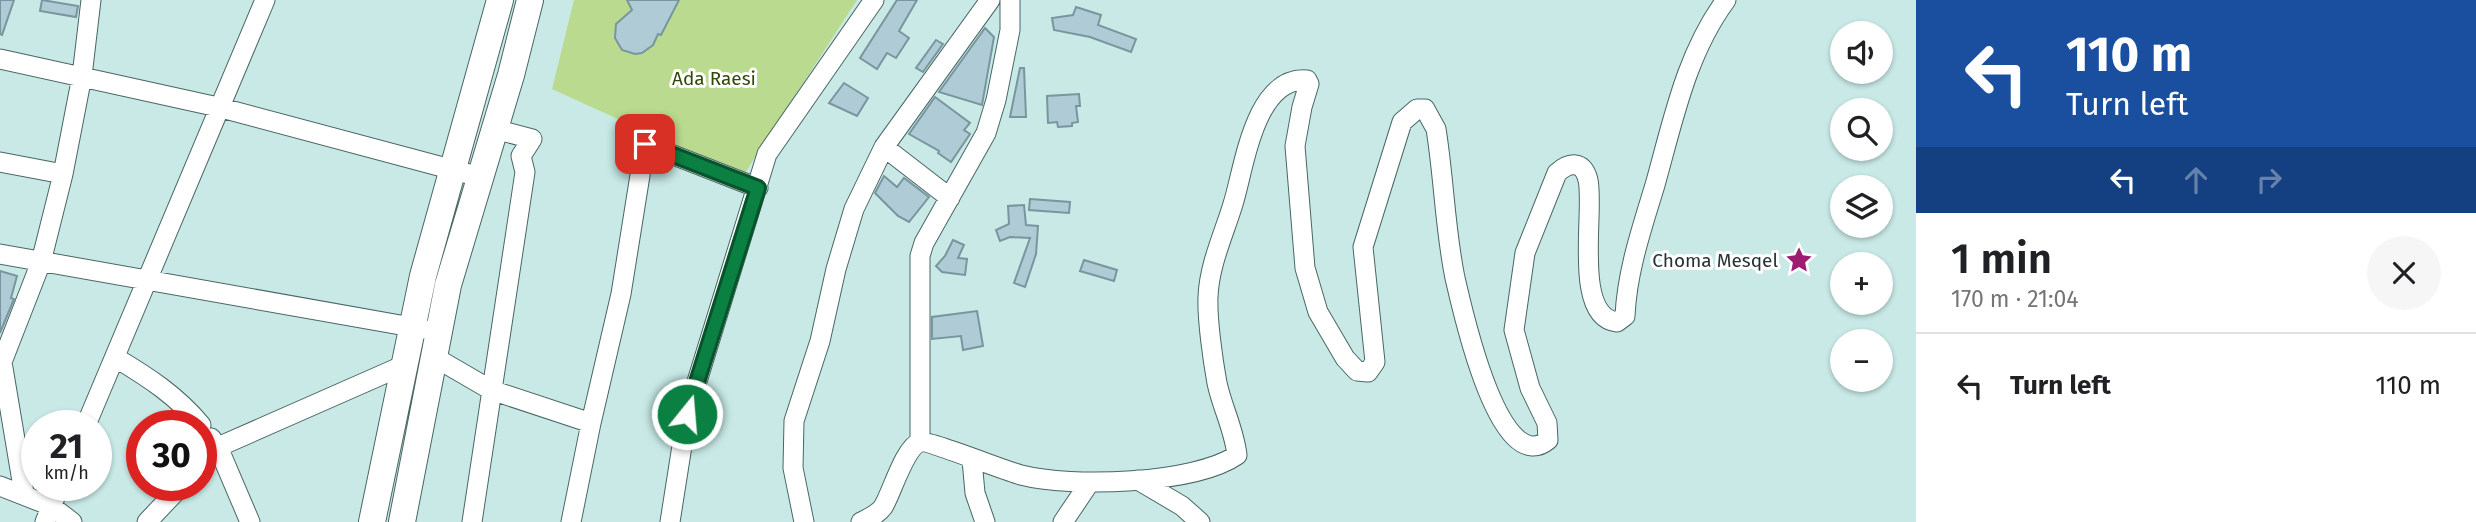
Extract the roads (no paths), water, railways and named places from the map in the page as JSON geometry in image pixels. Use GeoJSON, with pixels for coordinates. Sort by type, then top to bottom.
{"type":"FeatureCollection","features":[{"type":"Feature","properties":{"kind":"main road"},"geometry":{"type":"LineString","coordinates":[[372,522],[410,328],[500,0]]}},
{"type":"Feature","properties":{"kind":"main road"},"geometry":{"type":"LineString","coordinates":[[402,522],[436,358],[438,331],[530,0]]}},
{"type":"Feature","properties":{"kind":"main road"},"geometry":{"type":"LineString","coordinates":[[481,67],[511,75]]}},
{"type":"Feature","properties":{"kind":"street"},"geometry":{"type":"LineString","coordinates":[[21,476],[1,362],[41,262],[63,174],[82,76],[90,0]]}},
{"type":"Feature","properties":{"kind":"street"},"geometry":{"type":"LineString","coordinates":[[93,410],[265,0]]}},
{"type":"Feature","properties":{"kind":"street"},"geometry":{"type":"LineString","coordinates":[[670,522],[687,414],[767,154],[874,0]]}},
{"type":"Feature","properties":{"kind":"street"},"geometry":{"type":"LineString","coordinates":[[804,522],[793,468],[794,421],[820,341],[836,269],[854,209],[884,147],[990,0]]}},
{"type":"Feature","properties":{"kind":"street"},"geometry":{"type":"LineString","coordinates":[[920,442],[920,256],[923,243],[986,133],[996,100],[1010,30],[1010,0]]}},
{"type":"Feature","properties":{"kind":"street"},"geometry":{"type":"LineString","coordinates":[[861,522],[882,509],[911,450],[920,442],[928,441],[972,460],[1024,476],[1090,482],[1138,480],[1224,464],[1237,455],[1234,432],[1217,383],[1208,297],[1218,247],[1234,201],[1248,140],[1262,112],[1276,94],[1289,84],[1302,79],[1310,84],[1302,107],[1295,146],[1305,268],[1318,312],[1345,358],[1357,371],[1368,372],[1375,362],[1363,247],[1402,122],[1417,110],[1425,109],[1436,129],[1455,276],[1475,359],[1502,421],[1519,444],[1541,446],[1548,440],[1547,423],[1530,388],[1514,330],[1525,253],[1557,173],[1566,164],[1576,163],[1583,169],[1588,180],[1588,269],[1592,295],[1604,316],[1617,322],[1625,316],[1631,267],[1688,70],[1707,26],[1726,0]]}},
{"type":"Feature","properties":{"kind":"street"},"geometry":{"type":"LineString","coordinates":[[0,59],[218,107],[480,177]]}},
{"type":"Feature","properties":{"kind":"street"},"geometry":{"type":"LineString","coordinates":[[472,522],[525,172],[521,156],[532,139],[495,129]]}},
{"type":"Feature","properties":{"kind":"street"},"geometry":{"type":"LineString","coordinates":[[571,522],[621,294],[645,144],[758,188]]}},
{"type":"Feature","properties":{"kind":"street"},"geometry":{"type":"LineString","coordinates":[[884,147],[950,198]]}},
{"type":"Feature","properties":{"kind":"street"},"geometry":{"type":"LineString","coordinates":[[0,163],[63,174]]}},
{"type":"Feature","properties":{"kind":"street"},"geometry":{"type":"LineString","coordinates":[[0,254],[438,331]]}},
{"type":"Feature","properties":{"kind":"street"},"geometry":{"type":"LineString","coordinates":[[116,358],[167,391],[188,410]]}},
{"type":"Feature","properties":{"kind":"street"},"geometry":{"type":"LineString","coordinates":[[436,358],[491,390],[591,423]]}},
{"type":"Feature","properties":{"kind":"street"},"geometry":{"type":"LineString","coordinates":[[250,522],[218,447],[402,366]]}},
{"type":"Feature","properties":{"kind":"street"},"geometry":{"type":"LineString","coordinates":[[972,460],[975,493],[985,522]]}},
{"type":"Feature","properties":{"kind":"street"},"geometry":{"type":"LineString","coordinates":[[1138,480],[1182,506],[1200,522]]}},
{"type":"Feature","properties":{"kind":"street"},"geometry":{"type":"LineString","coordinates":[[1063,522],[1090,482]]}},
{"type":"Feature","properties":{"kind":"street"},"geometry":{"type":"LineString","coordinates":[[0,486],[21,492]]}},
{"type":"Feature","properties":{"kind":"street"},"geometry":{"type":"LineString","coordinates":[[33,501],[48,514],[72,522]]}},
{"type":"Feature","properties":{"kind":"street"},"geometry":{"type":"LineString","coordinates":[[147,522],[167,501]]}},
{"type":"Feature","properties":{"kind":"place","name":"Choma Mesqel"},"geometry":{"type":"Point","coordinates":[1799,260]}},
{"type":"Feature","properties":{"kind":"park label","name":"Ada Raesi"},"geometry":{"type":"Point","coordinates":[714,78]}}]}
